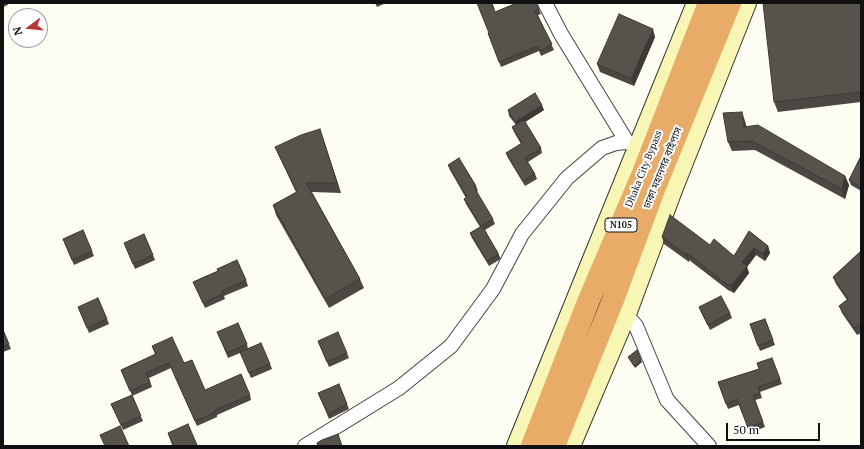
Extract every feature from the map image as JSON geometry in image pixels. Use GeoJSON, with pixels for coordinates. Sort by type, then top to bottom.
{"type":"FeatureCollection","features":[{"type":"Feature","properties":{"kind":"highway","name":"Dhaka City Bypass"},"geometry":{"type":"LineString","coordinates":[[532,446],[588,302],[643,173],[709,3]]}},
{"type":"Feature","properties":{"kind":"highway","name":"ঢাকা মহানগর বাইপাস"},"geometry":{"type":"LineString","coordinates":[[554,446],[613,300],[655,187],[730,3]]}},
{"type":"Feature","properties":{"kind":"main road"},"geometry":{"type":"LineString","coordinates":[[517,446],[632,144],[697,3]]}},
{"type":"Feature","properties":{"kind":"main road"},"geometry":{"type":"LineString","coordinates":[[570,446],[626,314],[672,190],[746,3]]}},
{"type":"Feature","properties":{"kind":"street"},"geometry":{"type":"LineString","coordinates":[[545,3],[561,34],[632,144]]}},
{"type":"Feature","properties":{"kind":"street"},"geometry":{"type":"LineString","coordinates":[[305,446],[399,388],[451,346],[493,289],[522,234],[567,178],[602,148],[616,143],[632,144]]}},
{"type":"Feature","properties":{"kind":"street"},"geometry":{"type":"LineString","coordinates":[[626,314],[636,326],[667,400],[709,446]]}},
{"type":"Feature","properties":{"kind":"building"},"geometry":{"type":"Polygon","coordinates":[[[477,3],[492,3],[495,12],[517,3],[536,3],[539,9],[535,11],[552,44],[540,51],[538,46],[499,62],[477,3]]]}},
{"type":"Feature","properties":{"kind":"building"},"geometry":{"type":"Polygon","coordinates":[[[763,3],[861,3],[861,92],[774,102],[763,3]]]}},
{"type":"Feature","properties":{"kind":"building"},"geometry":{"type":"Polygon","coordinates":[[[619,14],[653,29],[631,79],[597,64],[619,14]]]}},
{"type":"Feature","properties":{"kind":"building"},"geometry":{"type":"Polygon","coordinates":[[[535,93],[542,105],[515,122],[508,110],[535,93]]]}},
{"type":"Feature","properties":{"kind":"building"},"geometry":{"type":"Polygon","coordinates":[[[742,112],[744,127],[758,125],[845,176],[842,189],[752,141],[728,142],[723,113],[742,112]]]}},
{"type":"Feature","properties":{"kind":"building"},"geometry":{"type":"Polygon","coordinates":[[[524,120],[541,148],[525,158],[535,174],[523,181],[506,153],[522,143],[512,127],[524,120]]]}},
{"type":"Feature","properties":{"kind":"building"},"geometry":{"type":"Polygon","coordinates":[[[320,129],[337,183],[306,183],[360,279],[325,299],[273,205],[297,192],[275,147],[301,135],[320,129]]]}},
{"type":"Feature","properties":{"kind":"building"},"geometry":{"type":"Polygon","coordinates":[[[861,156],[861,187],[849,180],[861,156]]]}},
{"type":"Feature","properties":{"kind":"building"},"geometry":{"type":"Polygon","coordinates":[[[459,158],[476,186],[474,187],[493,219],[481,226],[464,199],[467,197],[448,165],[459,158]]]}},
{"type":"Feature","properties":{"kind":"building"},"geometry":{"type":"Polygon","coordinates":[[[670,215],[710,245],[714,239],[734,256],[749,231],[768,246],[763,254],[754,248],[742,262],[747,266],[731,286],[725,283],[687,253],[686,255],[662,237],[670,215]]]}},
{"type":"Feature","properties":{"kind":"building"},"geometry":{"type":"Polygon","coordinates":[[[482,226],[498,253],[487,261],[470,233],[482,226]]]}},
{"type":"Feature","properties":{"kind":"building"},"geometry":{"type":"Polygon","coordinates":[[[83,230],[92,251],[72,260],[63,239],[83,230]]]}},
{"type":"Feature","properties":{"kind":"building"},"geometry":{"type":"Polygon","coordinates":[[[144,234],[153,255],[133,264],[124,243],[144,234]]]}},
{"type":"Feature","properties":{"kind":"building"},"geometry":{"type":"Polygon","coordinates":[[[861,251],[861,324],[854,328],[839,306],[848,299],[833,277],[861,251]]]}},
{"type":"Feature","properties":{"kind":"building"},"geometry":{"type":"Polygon","coordinates":[[[237,260],[246,280],[222,291],[223,294],[203,303],[193,282],[218,271],[217,269],[237,260]]]}},
{"type":"Feature","properties":{"kind":"building"},"geometry":{"type":"Polygon","coordinates":[[[721,296],[730,313],[708,325],[699,307],[721,296]]]}},
{"type":"Feature","properties":{"kind":"building"},"geometry":{"type":"Polygon","coordinates":[[[98,298],[107,319],[87,328],[78,307],[98,298]]]}},
{"type":"Feature","properties":{"kind":"building"},"geometry":{"type":"Polygon","coordinates":[[[765,319],[773,340],[758,346],[750,324],[765,319]]]}},
{"type":"Feature","properties":{"kind":"building"},"geometry":{"type":"Polygon","coordinates":[[[238,323],[247,344],[227,353],[217,332],[238,323]]]}},
{"type":"Feature","properties":{"kind":"building"},"geometry":{"type":"Polygon","coordinates":[[[3,330],[9,344],[3,346],[3,330]]]}},
{"type":"Feature","properties":{"kind":"building"},"geometry":{"type":"Polygon","coordinates":[[[338,332],[347,353],[327,362],[318,341],[338,332]]]}},
{"type":"Feature","properties":{"kind":"building"},"geometry":{"type":"Polygon","coordinates":[[[172,337],[184,363],[192,360],[205,390],[241,374],[250,395],[215,410],[216,412],[195,421],[169,363],[146,373],[150,382],[130,391],[121,370],[156,354],[152,346],[172,337]]]}},
{"type":"Feature","properties":{"kind":"building"},"geometry":{"type":"Polygon","coordinates":[[[261,343],[270,364],[249,373],[240,352],[261,343]]]}},
{"type":"Feature","properties":{"kind":"building"},"geometry":{"type":"Polygon","coordinates":[[[637,350],[641,360],[634,366],[628,357],[637,350]]]}},
{"type":"Feature","properties":{"kind":"building"},"geometry":{"type":"Polygon","coordinates":[[[772,358],[780,379],[758,387],[760,393],[753,395],[763,422],[748,428],[737,399],[726,404],[718,382],[759,369],[757,363],[772,358]]]}},
{"type":"Feature","properties":{"kind":"building"},"geometry":{"type":"Polygon","coordinates":[[[339,384],[347,404],[328,414],[318,393],[339,384]]]}},
{"type":"Feature","properties":{"kind":"building"},"geometry":{"type":"Polygon","coordinates":[[[132,395],[141,416],[121,425],[111,404],[132,395]]]}},
{"type":"Feature","properties":{"kind":"building"},"geometry":{"type":"Polygon","coordinates":[[[188,424],[197,445],[173,446],[168,433],[188,424]]]}},
{"type":"Feature","properties":{"kind":"building"},"geometry":{"type":"Polygon","coordinates":[[[120,426],[129,446],[105,446],[100,435],[120,426]]]}},
{"type":"Feature","properties":{"kind":"building"},"geometry":{"type":"Polygon","coordinates":[[[338,434],[342,446],[318,446],[317,443],[322,440],[338,434]]]}}]}
